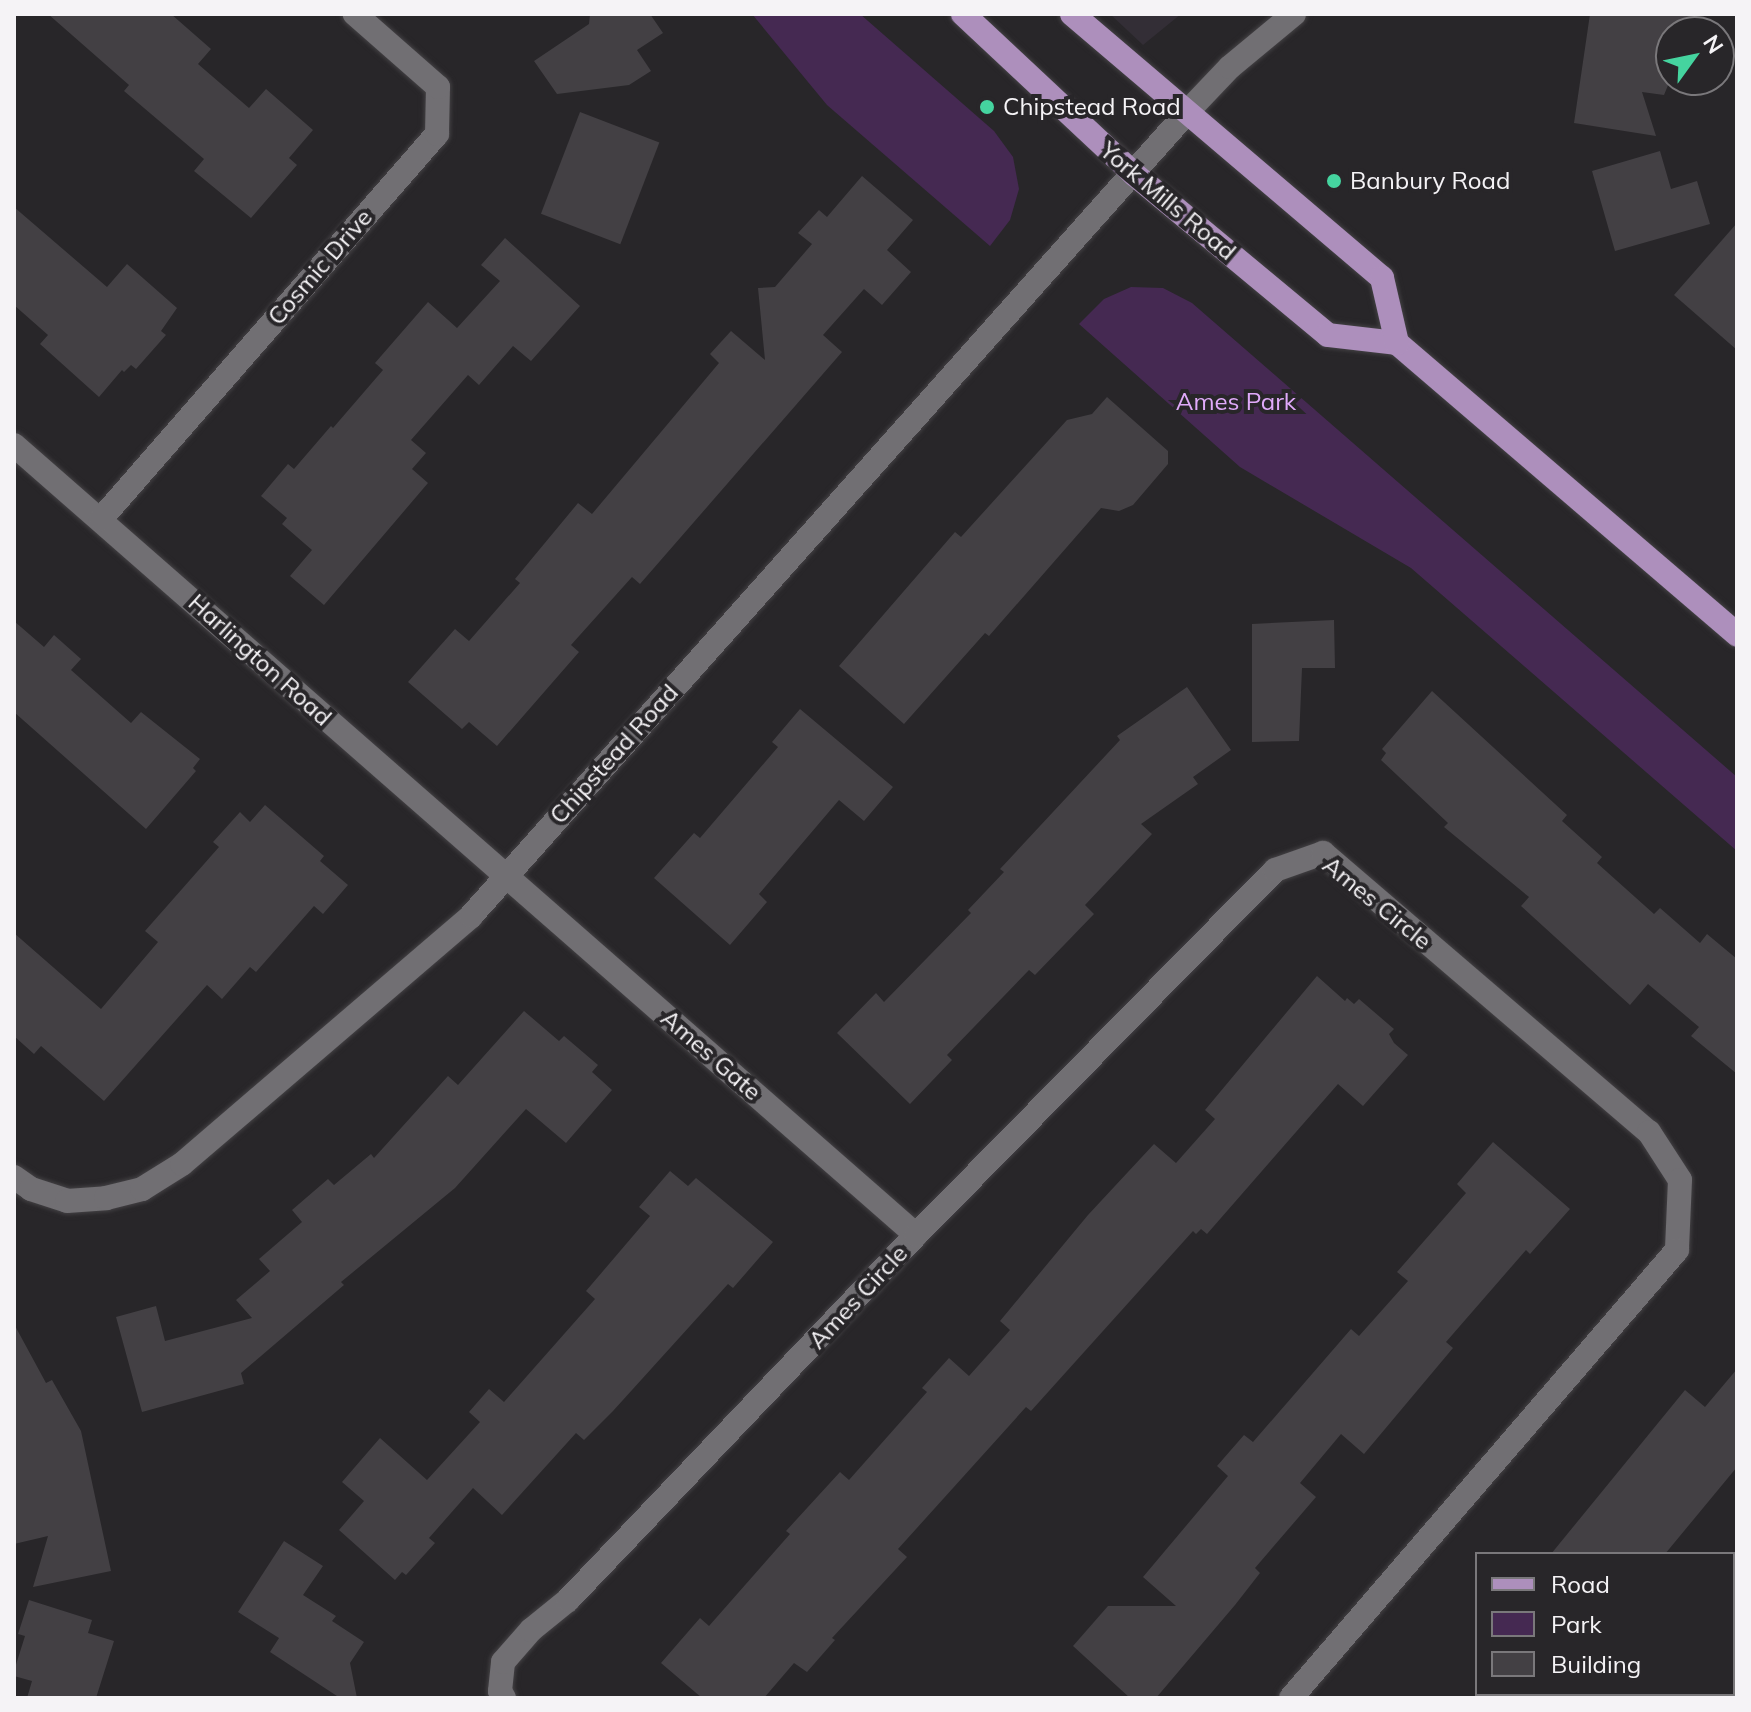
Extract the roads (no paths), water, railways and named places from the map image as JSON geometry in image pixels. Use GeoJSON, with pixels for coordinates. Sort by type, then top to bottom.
{"type":"FeatureCollection","features":[{"type":"Feature","properties":{"kind":"main road","name":"York Mills Road"},"geometry":{"type":"LineString","coordinates":[[963,14],[1134,174],[1328,335],[1397,343]]}},
{"type":"Feature","properties":{"kind":"main road"},"geometry":{"type":"LineString","coordinates":[[1072,14],[1189,110],[1382,278],[1397,343],[1737,634]]}},
{"type":"Feature","properties":{"kind":"street","name":"Cosmic Drive"},"geometry":{"type":"LineString","coordinates":[[101,519],[437,134],[438,87],[355,14]]}},
{"type":"Feature","properties":{"kind":"street"},"geometry":{"type":"LineString","coordinates":[[1189,110],[1230,67],[1294,14]]}},
{"type":"Feature","properties":{"kind":"street","name":"Chipstead Road"},"geometry":{"type":"LineString","coordinates":[[14,1177],[31,1189],[67,1201],[106,1198],[142,1189],[182,1164],[471,916],[1189,110]]}},
{"type":"Feature","properties":{"kind":"street","name":"Harlington Road"},"geometry":{"type":"LineString","coordinates":[[14,445],[506,875]]}},
{"type":"Feature","properties":{"kind":"street","name":"Ames Circle"},"geometry":{"type":"LineString","coordinates":[[504,1698],[500,1691],[503,1662],[512,1651],[568,1600],[916,1235],[1275,870],[1323,853],[1649,1132],[1680,1180],[1677,1250],[1291,1698]]}},
{"type":"Feature","properties":{"kind":"street","name":"Ames Gate"},"geometry":{"type":"LineString","coordinates":[[506,875],[916,1235]]}},
{"type":"Feature","properties":{"kind":"place","name":"Chipstead Road"},"geometry":{"type":"Point","coordinates":[987,107]}},
{"type":"Feature","properties":{"kind":"place","name":"Banbury Road"},"geometry":{"type":"Point","coordinates":[1334,181]}},
{"type":"Feature","properties":{"kind":"park label","name":"Ames Park"},"geometry":{"type":"Point","coordinates":[1236,402]}}]}
